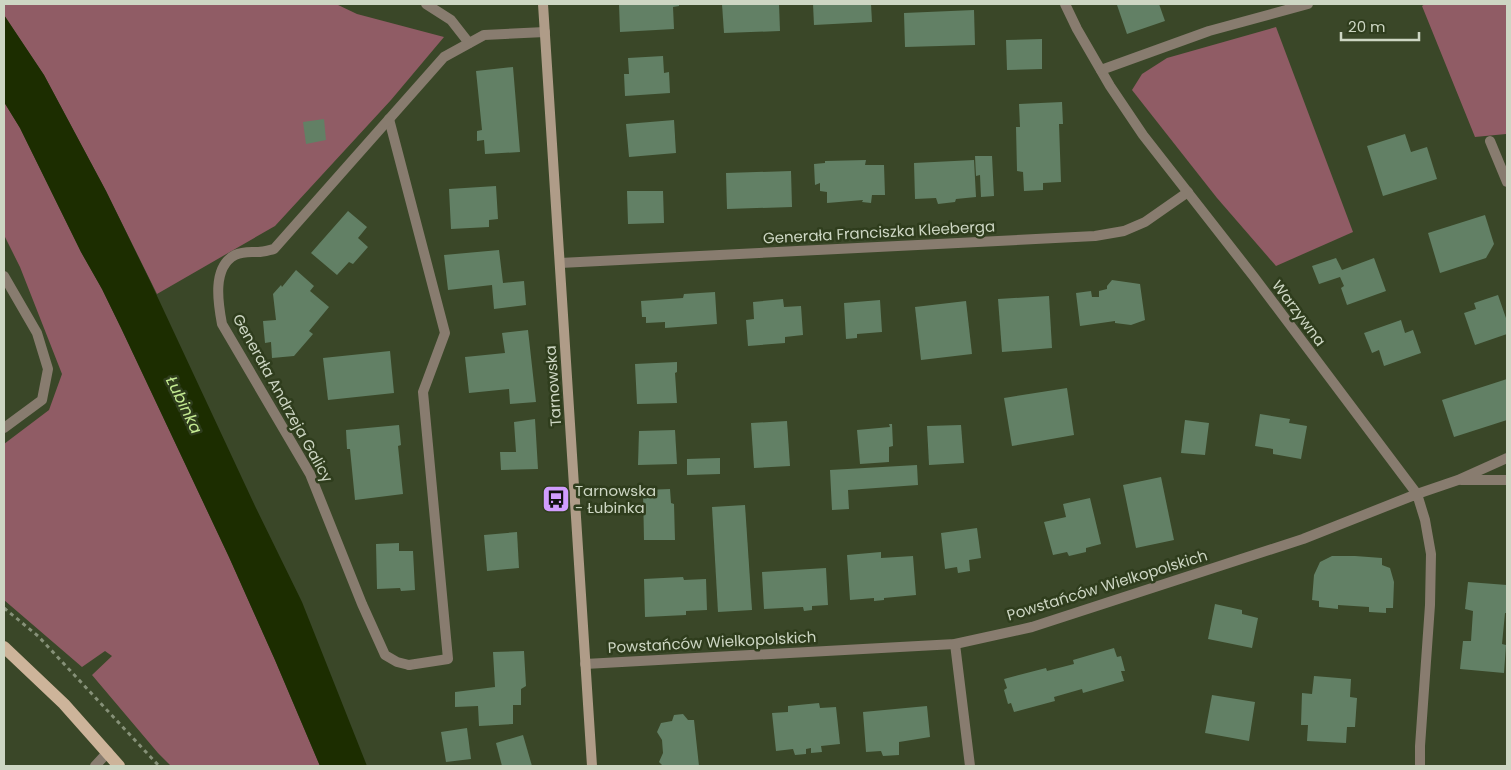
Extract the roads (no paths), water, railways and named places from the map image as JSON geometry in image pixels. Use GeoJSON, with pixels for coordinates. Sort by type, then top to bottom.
{"type":"FeatureCollection","features":[{"type":"Feature","properties":{"kind":"main road","name":"Tarnowska"},"geometry":{"type":"LineString","coordinates":[[544,4],[592,766]]}},
{"type":"Feature","properties":{"kind":"main road"},"geometry":{"type":"LineString","coordinates":[[4,646],[64,704],[119,766]]}},
{"type":"Feature","properties":{"kind":"street"},"geometry":{"type":"LineString","coordinates":[[426,4],[451,20],[469,43]]}},
{"type":"Feature","properties":{"kind":"street","name":"Warzywna"},"geometry":{"type":"LineString","coordinates":[[1065,4],[1077,29],[1143,135],[1254,278],[1416,494],[1432,554],[1420,766]]}},
{"type":"Feature","properties":{"kind":"street"},"geometry":{"type":"LineString","coordinates":[[1102,70],[1209,31],[1308,4]]}},
{"type":"Feature","properties":{"kind":"street","name":"Generała Andrzeja Galicy"},"geometry":{"type":"LineString","coordinates":[[389,119],[445,333],[423,392],[448,659],[409,665],[397,662],[385,655],[362,604],[310,474],[222,324],[219,308],[220,277],[225,263],[235,255],[274,249],[389,119],[444,57],[484,34],[545,32]]}},
{"type":"Feature","properties":{"kind":"street"},"geometry":{"type":"LineString","coordinates":[[1490,141],[1507,182]]}},
{"type":"Feature","properties":{"kind":"street","name":"Generała Franciszka Kleeberga"},"geometry":{"type":"LineString","coordinates":[[560,264],[1094,236],[1124,231],[1145,222],[1188,192]]}},
{"type":"Feature","properties":{"kind":"street"},"geometry":{"type":"LineString","coordinates":[[4,276],[37,333],[48,369],[42,400],[4,428]]}},
{"type":"Feature","properties":{"kind":"street"},"geometry":{"type":"LineString","coordinates":[[1416,494],[1458,480],[1507,458]]}},
{"type":"Feature","properties":{"kind":"street"},"geometry":{"type":"LineString","coordinates":[[1458,480],[1507,480]]}},
{"type":"Feature","properties":{"kind":"street","name":"Powstańców Wielkopolskich"},"geometry":{"type":"LineString","coordinates":[[585,664],[955,644],[1032,627],[1304,539],[1416,494]]}},
{"type":"Feature","properties":{"kind":"street"},"geometry":{"type":"LineString","coordinates":[[955,644],[970,766]]}},
{"type":"Feature","properties":{"kind":"street"},"geometry":{"type":"LineString","coordinates":[[96,766],[108,752]]}},
{"type":"Feature","properties":{"kind":"water","name":"Łubinka"},"geometry":{"type":"Polygon","coordinates":[[[4,15],[44,75],[106,191],[151,283],[302,602],[367,766],[320,766],[229,557],[122,330],[20,128],[4,102],[4,15]]]}},
{"type":"Feature","properties":{"kind":"place","name":"Tarnowska - Łubinka"},"geometry":{"type":"Point","coordinates":[556,499]}}]}
